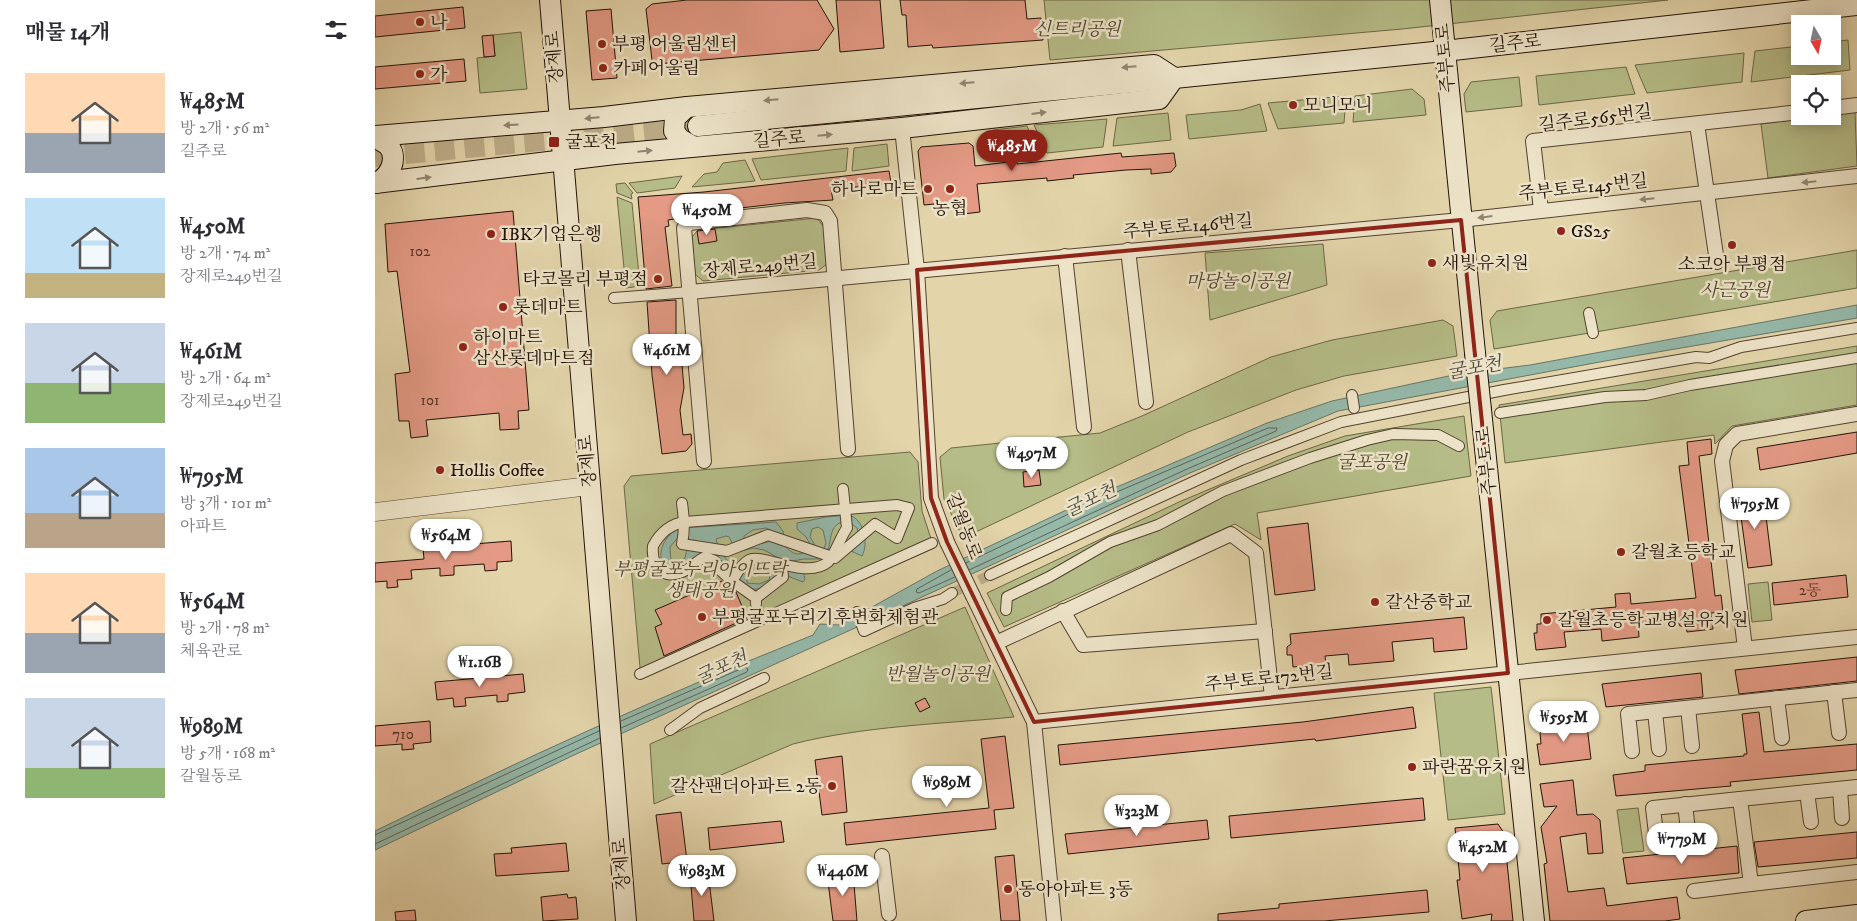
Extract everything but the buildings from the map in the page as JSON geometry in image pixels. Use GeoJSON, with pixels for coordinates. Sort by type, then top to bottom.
{"type":"FeatureCollection","features":[{"type":"Feature","properties":{"kind":"main road","name":"장제로"},"geometry":{"type":"LineString","coordinates":[[550,0],[626,921]]}},
{"type":"Feature","properties":{"kind":"main road","name":"주부토로"},"geometry":{"type":"LineString","coordinates":[[1440,0],[1475,353],[1491,412],[1508,673],[1534,921]]}},
{"type":"Feature","properties":{"kind":"main road","name":"길주로"},"geometry":{"type":"LineString","coordinates":[[698,126],[1444,51],[1857,5]]}},
{"type":"Feature","properties":{"kind":"main road"},"geometry":{"type":"LineString","coordinates":[[375,137],[1154,65],[1174,78]]}},
{"type":"Feature","properties":{"kind":"main road","name":"길주로"},"geometry":{"type":"LineString","coordinates":[[375,183],[692,146],[902,128],[1159,99],[1174,78]]}},
{"type":"Feature","properties":{"kind":"main road"},"geometry":{"type":"LineString","coordinates":[[687,107],[675,118],[674,132],[680,139],[692,146]]}},
{"type":"Feature","properties":{"kind":"main road"},"geometry":{"type":"LineString","coordinates":[[375,137],[390,146],[393,157],[388,174],[375,183]]}},
{"type":"Feature","properties":{"kind":"main road"},"geometry":{"type":"LineString","coordinates":[[1806,921],[1857,915]]}},
{"type":"Feature","properties":{"kind":"street"},"geometry":{"type":"LineString","coordinates":[[1841,107],[1857,105]]}},
{"type":"Feature","properties":{"kind":"street"},"geometry":{"type":"LineString","coordinates":[[1717,262],[1697,124],[1791,113]]}},
{"type":"Feature","properties":{"kind":"street","name":"길주로565번길"},"geometry":{"type":"LineString","coordinates":[[1541,210],[1533,141],[1697,124]]}},
{"type":"Feature","properties":{"kind":"street","name":"갈월동로"},"geometry":{"type":"LineString","coordinates":[[902,128],[917,270],[931,498],[947,542],[1034,722],[1054,921]]}},
{"type":"Feature","properties":{"kind":"street","name":"주부토로145번길"},"geometry":{"type":"LineString","coordinates":[[1461,220],[1857,176]]}},
{"type":"Feature","properties":{"kind":"street","name":"장제로249번길"},"geometry":{"type":"LineString","coordinates":[[704,461],[684,228],[689,223],[807,210],[825,213],[830,221],[848,449]]}},
{"type":"Feature","properties":{"kind":"street","name":"주부토로146번길"},"geometry":{"type":"LineString","coordinates":[[917,270],[1461,220]]}},
{"type":"Feature","properties":{"kind":"street"},"geometry":{"type":"LineString","coordinates":[[1128,250],[1146,402]]}},
{"type":"Feature","properties":{"kind":"street"},"geometry":{"type":"LineString","coordinates":[[1065,256],[1084,427]]}},
{"type":"Feature","properties":{"kind":"street","name":"장제로249번길"},"geometry":{"type":"LineString","coordinates":[[690,292],[917,270]]}},
{"type":"Feature","properties":{"kind":"street"},"geometry":{"type":"LineString","coordinates":[[614,298],[690,292]]}},
{"type":"Feature","properties":{"kind":"street"},"geometry":{"type":"LineString","coordinates":[[1589,312],[1593,333]]}},
{"type":"Feature","properties":{"kind":"street"},"geometry":{"type":"LineString","coordinates":[[990,575],[1241,460],[1341,422],[1539,383],[1696,357],[1709,358],[1741,347],[1857,328]]}},
{"type":"Feature","properties":{"kind":"street"},"geometry":{"type":"LineString","coordinates":[[1491,412],[1605,397],[1645,395],[1690,385],[1857,358]]}},
{"type":"Feature","properties":{"kind":"street"},"geometry":{"type":"LineString","coordinates":[[1352,395],[1354,408]]}},
{"type":"Feature","properties":{"kind":"street"},"geometry":{"type":"LineString","coordinates":[[1745,648],[1722,461],[1726,445],[1737,434],[1857,414]]}},
{"type":"Feature","properties":{"kind":"street"},"geometry":{"type":"LineString","coordinates":[[1006,610],[1007,597],[1049,577],[1110,542],[1158,525],[1223,491],[1251,485],[1310,458],[1393,434],[1438,435],[1459,446]]}},
{"type":"Feature","properties":{"kind":"street"},"geometry":{"type":"LineString","coordinates":[[375,512],[589,486]]}},
{"type":"Feature","properties":{"kind":"street"},"geometry":{"type":"LineString","coordinates":[[821,553],[847,528],[843,489]]}},
{"type":"Feature","properties":{"kind":"street"},"geometry":{"type":"LineString","coordinates":[[682,503],[685,532]]}},
{"type":"Feature","properties":{"kind":"street"},"geometry":{"type":"LineString","coordinates":[[685,532],[846,514],[897,505],[909,508],[897,538],[875,524],[835,558],[768,535],[727,550],[685,532],[667,528],[656,540],[652,552],[658,571],[670,575],[690,567],[697,560],[705,557],[711,558],[756,601],[782,570]]}},
{"type":"Feature","properties":{"kind":"street"},"geometry":{"type":"LineString","coordinates":[[996,643],[1231,534],[1256,553],[1272,697]]}},
{"type":"Feature","properties":{"kind":"street"},"geometry":{"type":"LineString","coordinates":[[640,674],[932,543]]}},
{"type":"Feature","properties":{"kind":"street"},"geometry":{"type":"LineString","coordinates":[[733,580],[740,568],[749,560],[758,558],[782,570],[818,568],[830,560],[821,553]]}},
{"type":"Feature","properties":{"kind":"street"},"geometry":{"type":"LineString","coordinates":[[857,612],[864,631],[914,608],[943,599],[952,592]]}},
{"type":"Feature","properties":{"kind":"street"},"geometry":{"type":"LineString","coordinates":[[1063,611],[1083,645],[1265,631]]}},
{"type":"Feature","properties":{"kind":"street","name":"주부토로172번길"},"geometry":{"type":"LineString","coordinates":[[1034,722],[1857,637]]}},
{"type":"Feature","properties":{"kind":"street"},"geometry":{"type":"LineString","coordinates":[[670,730],[700,708],[764,678]]}},
{"type":"Feature","properties":{"kind":"street"},"geometry":{"type":"LineString","coordinates":[[1632,751],[1627,714],[1857,690]]}},
{"type":"Feature","properties":{"kind":"street"},"geometry":{"type":"LineString","coordinates":[[1834,692],[1839,733]]}},
{"type":"Feature","properties":{"kind":"street"},"geometry":{"type":"LineString","coordinates":[[1777,698],[1782,738]]}},
{"type":"Feature","properties":{"kind":"street"},"geometry":{"type":"LineString","coordinates":[[1688,708],[1692,746]]}},
{"type":"Feature","properties":{"kind":"street"},"geometry":{"type":"LineString","coordinates":[[1655,712],[1659,749]]}},
{"type":"Feature","properties":{"kind":"street"},"geometry":{"type":"LineString","coordinates":[[1657,842],[1653,808],[1857,787]]}},
{"type":"Feature","properties":{"kind":"street"},"geometry":{"type":"LineString","coordinates":[[1840,789],[1842,818]]}},
{"type":"Feature","properties":{"kind":"street"},"geometry":{"type":"LineString","coordinates":[[1807,792],[1811,822]]}},
{"type":"Feature","properties":{"kind":"street"},"geometry":{"type":"LineString","coordinates":[[1740,799],[1751,884]]}},
{"type":"Feature","properties":{"kind":"street"},"geometry":{"type":"LineString","coordinates":[[1685,804],[1689,839]]}},
{"type":"Feature","properties":{"kind":"street"},"geometry":{"type":"LineString","coordinates":[[882,856],[889,914]]}},
{"type":"Feature","properties":{"kind":"street"},"geometry":{"type":"LineString","coordinates":[[1694,891],[1857,872]]}},
{"type":"Feature","properties":{"kind":"highlighted area"},"geometry":{"type":"Polygon","coordinates":[[[1461,220],[1508,673],[1034,722],[947,542],[931,498],[917,270],[1461,220]]]}},
{"type":"Feature","properties":{"kind":"green space","name":"신트리공원"},"geometry":{"type":"Polygon","coordinates":[[[1044,0],[1668,0],[1402,29],[1050,60],[1044,0]]]}},
{"type":"Feature","properties":{"kind":"green space"},"geometry":{"type":"Polygon","coordinates":[[[521,32],[527,89],[480,93],[477,58],[495,56],[493,35],[521,32]]]}},
{"type":"Feature","properties":{"kind":"green space"},"geometry":{"type":"Polygon","coordinates":[[[1848,40],[1850,70],[1791,75],[1791,77],[1751,82],[1755,51],[1791,47],[1791,65],[1841,65],[1841,41],[1848,40]]]}},
{"type":"Feature","properties":{"kind":"green space"},"geometry":{"type":"Polygon","coordinates":[[[1744,53],[1742,82],[1647,93],[1635,65],[1744,53]]]}},
{"type":"Feature","properties":{"kind":"green space"},"geometry":{"type":"Polygon","coordinates":[[[1626,67],[1635,94],[1539,105],[1536,76],[1626,67]]]}},
{"type":"Feature","properties":{"kind":"green space"},"geometry":{"type":"Polygon","coordinates":[[[1519,77],[1522,106],[1466,112],[1464,94],[1471,82],[1519,77]]]}},
{"type":"Feature","properties":{"kind":"green space"},"geometry":{"type":"Polygon","coordinates":[[[1412,89],[1424,99],[1426,115],[1353,122],[1355,96],[1412,89]]]}},
{"type":"Feature","properties":{"kind":"green space"},"geometry":{"type":"Polygon","coordinates":[[[1346,96],[1344,123],[1278,129],[1268,103],[1346,96]]]}},
{"type":"Feature","properties":{"kind":"green space"},"geometry":{"type":"Polygon","coordinates":[[[1260,104],[1267,131],[1189,139],[1186,115],[1241,110],[1260,104]]]}},
{"type":"Feature","properties":{"kind":"green space"},"geometry":{"type":"Polygon","coordinates":[[[1855,112],[1857,166],[1768,178],[1761,124],[1791,120],[1791,125],[1841,125],[1841,114],[1855,112]]]}},
{"type":"Feature","properties":{"kind":"green space"},"geometry":{"type":"Polygon","coordinates":[[[1168,113],[1171,140],[1113,146],[1117,118],[1168,113]]]}},
{"type":"Feature","properties":{"kind":"green space"},"geometry":{"type":"Polygon","coordinates":[[[1107,119],[1103,147],[1047,153],[1034,125],[1107,119]]]}},
{"type":"Feature","properties":{"kind":"green space"},"geometry":{"type":"Polygon","coordinates":[[[1027,126],[1039,154],[995,158],[993,130],[1027,126]]]}},
{"type":"Feature","properties":{"kind":"green space"},"geometry":{"type":"Polygon","coordinates":[[[887,144],[889,166],[852,171],[854,148],[887,144]]]}},
{"type":"Feature","properties":{"kind":"green space"},"geometry":{"type":"Polygon","coordinates":[[[848,148],[846,171],[761,180],[752,159],[848,148]]]}},
{"type":"Feature","properties":{"kind":"green space"},"geometry":{"type":"Polygon","coordinates":[[[745,160],[755,181],[692,187],[704,174],[717,172],[723,163],[745,160]]]}},
{"type":"Feature","properties":{"kind":"green space"},"geometry":{"type":"Polygon","coordinates":[[[682,176],[675,188],[637,193],[629,183],[682,176]]]}},
{"type":"Feature","properties":{"kind":"green space"},"geometry":{"type":"Polygon","coordinates":[[[625,183],[633,193],[631,194],[632,199],[617,193],[616,184],[625,183]]]}},
{"type":"Feature","properties":{"kind":"green space"},"geometry":{"type":"Polygon","coordinates":[[[617,197],[632,203],[640,286],[626,288],[617,197]]]}},
{"type":"Feature","properties":{"kind":"green space"},"geometry":{"type":"Polygon","coordinates":[[[817,218],[824,227],[827,264],[819,270],[703,281],[695,274],[692,237],[698,230],[817,218]]]}},
{"type":"Feature","properties":{"kind":"green space","name":"마당놀이공원"},"geometry":{"type":"Polygon","coordinates":[[[1323,244],[1327,285],[1210,320],[1205,253],[1323,244]]]}},
{"type":"Feature","properties":{"kind":"green space","name":"사근공원"},"geometry":{"type":"Polygon","coordinates":[[[1857,250],[1857,288],[1494,349],[1490,320],[1497,311],[1857,250]]]}},
{"type":"Feature","properties":{"kind":"green space"},"geometry":{"type":"Polygon","coordinates":[[[1443,320],[1453,326],[1457,356],[1344,376],[1296,390],[1188,432],[963,538],[944,499],[940,457],[951,448],[1100,433],[1142,416],[1271,357],[1332,340],[1443,320]]]}},
{"type":"Feature","properties":{"kind":"green space"},"geometry":{"type":"Polygon","coordinates":[[[1857,346],[1857,405],[1732,426],[1715,444],[1714,435],[1505,463],[1499,405],[1857,346]]]}},
{"type":"Feature","properties":{"kind":"green space","name":"굴포공원"},"geometry":{"type":"Polygon","coordinates":[[[1464,416],[1471,476],[1257,513],[1261,540],[1235,524],[1004,627],[987,593],[1179,502],[1288,456],[1345,436],[1464,416]]]}},
{"type":"Feature","properties":{"kind":"green space","name":"부평굴포누리아이뜨락 생태공원"},"geometry":{"type":"Polygon","coordinates":[[[910,452],[918,462],[922,511],[934,548],[641,679],[624,486],[631,476],[910,452]]]}},
{"type":"Feature","properties":{"kind":"green space"},"geometry":{"type":"Polygon","coordinates":[[[1768,582],[1772,620],[1752,622],[1748,584],[1768,582]]]}},
{"type":"Feature","properties":{"kind":"green space","name":"반월놀이공원"},"geometry":{"type":"Polygon","coordinates":[[[965,607],[1014,717],[875,729],[793,744],[654,804],[650,744],[965,607]]]}},
{"type":"Feature","properties":{"kind":"green space"},"geometry":{"type":"Polygon","coordinates":[[[1491,687],[1505,814],[1448,820],[1434,693],[1491,687]]]}},
{"type":"Feature","properties":{"kind":"green space"},"geometry":{"type":"Polygon","coordinates":[[[1638,808],[1644,851],[1623,853],[1617,810],[1638,808]]]}},
{"type":"Feature","properties":{"kind":"water","name":"굴포천"},"geometry":{"type":"Polygon","coordinates":[[[1857,305],[1857,318],[1605,361],[1338,411],[1190,473],[866,623],[574,755],[375,850],[375,831],[429,805],[647,704],[813,635],[820,624],[838,625],[845,622],[937,571],[1098,495],[1267,423],[1332,401],[1458,374],[1530,365],[1857,305]]]}},
{"type":"Feature","properties":{"kind":"water"},"geometry":{"type":"Polygon","coordinates":[[[848,515],[858,521],[865,538],[862,556],[851,551],[846,543],[858,532],[857,528],[848,521],[841,522],[833,530],[829,548],[824,559],[804,559],[786,562],[764,550],[754,548],[737,552],[729,537],[726,536],[716,539],[720,552],[736,570],[748,569],[755,562],[762,564],[767,570],[803,571],[805,579],[803,582],[785,575],[761,588],[753,589],[746,587],[721,560],[708,552],[681,567],[663,567],[661,561],[663,544],[666,539],[681,528],[776,522],[783,531],[786,547],[793,553],[799,554],[807,550],[810,544],[806,537],[797,529],[797,523],[848,515]],[[818,527],[812,529],[810,537],[821,555],[826,543],[823,530],[818,527]],[[766,528],[753,530],[744,536],[744,540],[760,544],[775,538],[776,533],[766,528]],[[686,534],[680,535],[670,547],[671,563],[679,563],[685,558],[689,539],[686,534]],[[759,573],[747,576],[747,583],[759,584],[769,580],[770,575],[759,573]]]}},
{"type":"Feature","properties":{"kind":"tunnel"},"geometry":{"type":"LineString","coordinates":[[375,157],[698,126]]}},
{"type":"Feature","properties":{"kind":"tunnel"},"geometry":{"type":"LineString","coordinates":[[952,593],[990,575]]}},
{"type":"Feature","properties":{"kind":"place","name":"나"},"geometry":{"type":"Point","coordinates":[420,22]}},
{"type":"Feature","properties":{"kind":"place","name":"부평 어울림센터"},"geometry":{"type":"Point","coordinates":[602,44]}},
{"type":"Feature","properties":{"kind":"place","name":"카페어울림"},"geometry":{"type":"Point","coordinates":[603,68]}},
{"type":"Feature","properties":{"kind":"place","name":"가"},"geometry":{"type":"Point","coordinates":[420,74]}},
{"type":"Feature","properties":{"kind":"place","name":"모니모니"},"geometry":{"type":"Point","coordinates":[1293,105]}},
{"type":"Feature","properties":{"kind":"place","name":"굴포천"},"geometry":{"type":"Point","coordinates":[554,142]}},
{"type":"Feature","properties":{"kind":"place","name":"하나로마트"},"geometry":{"type":"Point","coordinates":[928,189]}},
{"type":"Feature","properties":{"kind":"place","name":"농협"},"geometry":{"type":"Point","coordinates":[950,189]}},
{"type":"Feature","properties":{"kind":"place","name":"GS25"},"geometry":{"type":"Point","coordinates":[1561,231]}},
{"type":"Feature","properties":{"kind":"place","name":"IBK기업은행"},"geometry":{"type":"Point","coordinates":[491,234]}},
{"type":"Feature","properties":{"kind":"place","name":"소코아 부평점"},"geometry":{"type":"Point","coordinates":[1732,245]}},
{"type":"Feature","properties":{"kind":"place","name":"새빛유치원"},"geometry":{"type":"Point","coordinates":[1432,263]}},
{"type":"Feature","properties":{"kind":"place","name":"타코몰리 부평점"},"geometry":{"type":"Point","coordinates":[658,279]}},
{"type":"Feature","properties":{"kind":"place","name":"롯데마트"},"geometry":{"type":"Point","coordinates":[503,307]}},
{"type":"Feature","properties":{"kind":"place","name":"하이마트 삼산롯데마트점"},"geometry":{"type":"Point","coordinates":[463,347]}},
{"type":"Feature","properties":{"kind":"place","name":"Hollis Coffee"},"geometry":{"type":"Point","coordinates":[440,470]}},
{"type":"Feature","properties":{"kind":"place","name":"갈월초등학교"},"geometry":{"type":"Point","coordinates":[1621,552]}},
{"type":"Feature","properties":{"kind":"place","name":"갈산중학교"},"geometry":{"type":"Point","coordinates":[1375,602]}},
{"type":"Feature","properties":{"kind":"place","name":"부평굴포누리기후변화체험관"},"geometry":{"type":"Point","coordinates":[702,617]}},
{"type":"Feature","properties":{"kind":"place","name":"갈월초등학교병설유치원"},"geometry":{"type":"Point","coordinates":[1547,620]}},
{"type":"Feature","properties":{"kind":"place","name":"파란꿈유치원"},"geometry":{"type":"Point","coordinates":[1412,767]}},
{"type":"Feature","properties":{"kind":"place","name":"갈산팬더아파트 2동"},"geometry":{"type":"Point","coordinates":[832,786]}},
{"type":"Feature","properties":{"kind":"place","name":"동아아파트 3동"},"geometry":{"type":"Point","coordinates":[1008,889]}}]}
